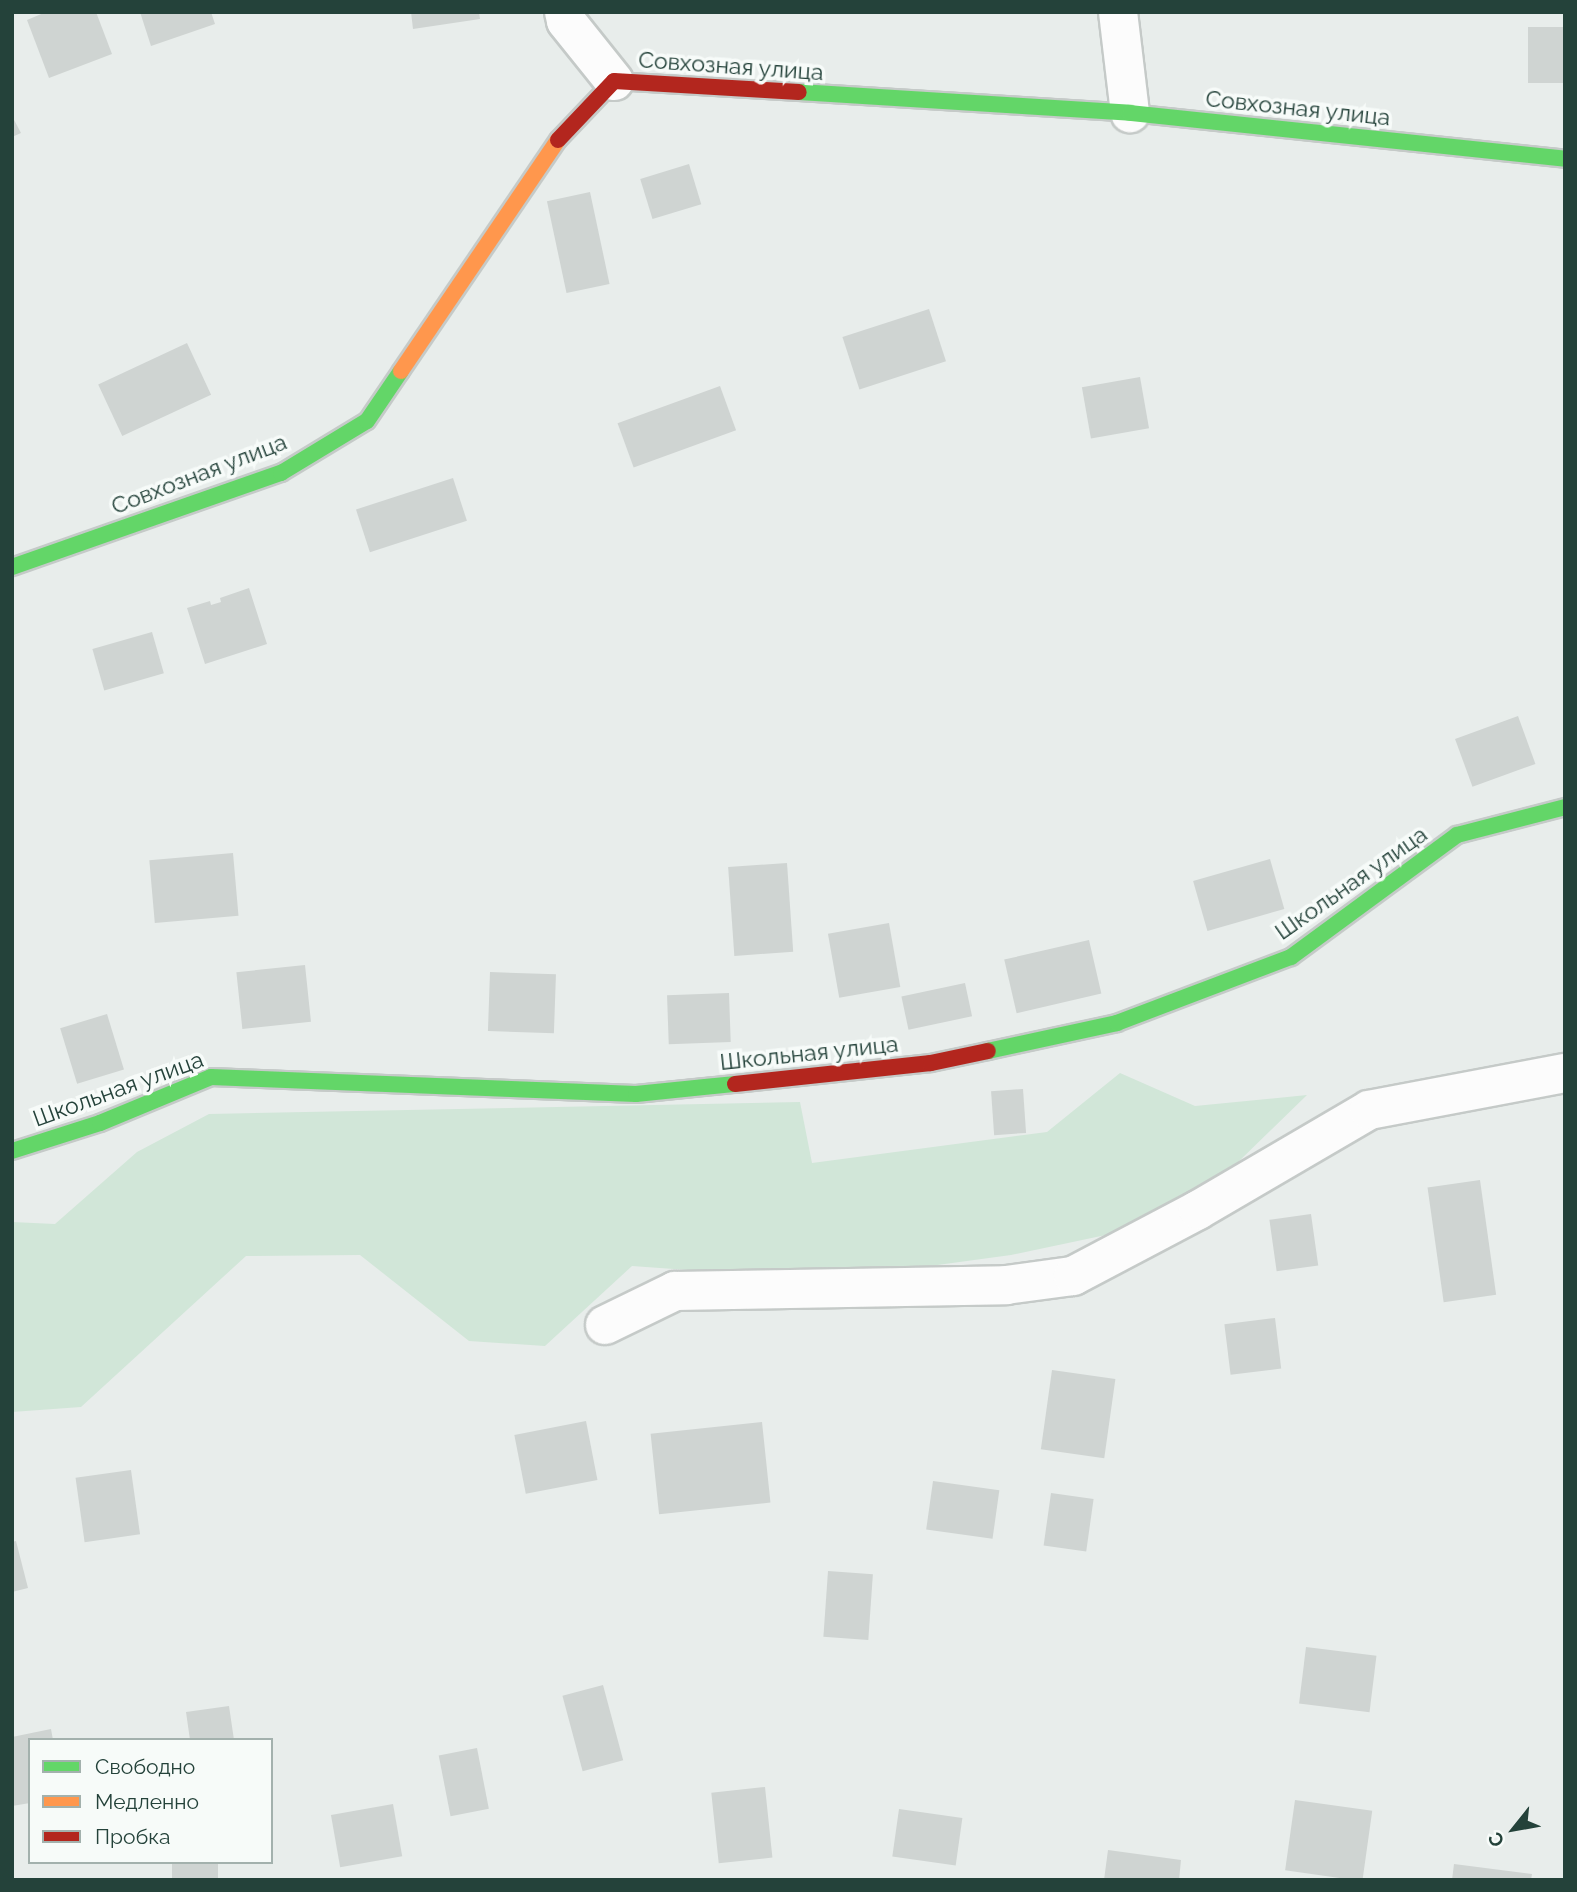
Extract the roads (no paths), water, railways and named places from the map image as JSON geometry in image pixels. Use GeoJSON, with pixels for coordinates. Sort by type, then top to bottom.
{"type":"FeatureCollection","features":[{"type":"Feature","properties":{"kind":"street"},"geometry":{"type":"LineString","coordinates":[[564,12],[566,21],[614,81]]}},
{"type":"Feature","properties":{"kind":"street"},"geometry":{"type":"LineString","coordinates":[[1118,12],[1130,113]]}},
{"type":"Feature","properties":{"kind":"street","name":"Совхозная улица"},"geometry":{"type":"LineString","coordinates":[[12,567],[281,473],[367,421],[550,148],[614,81],[1130,113],[1565,159]]}},
{"type":"Feature","properties":{"kind":"street","name":"Школьная улица"},"geometry":{"type":"LineString","coordinates":[[12,1151],[100,1123],[211,1077],[636,1094],[930,1063],[1117,1023],[1291,957],[1457,835],[1565,807]]}},
{"type":"Feature","properties":{"kind":"street"},"geometry":{"type":"LineString","coordinates":[[605,1325],[675,1291],[1006,1285],[1073,1276],[1198,1210],[1369,1110],[1565,1073]]}}]}
